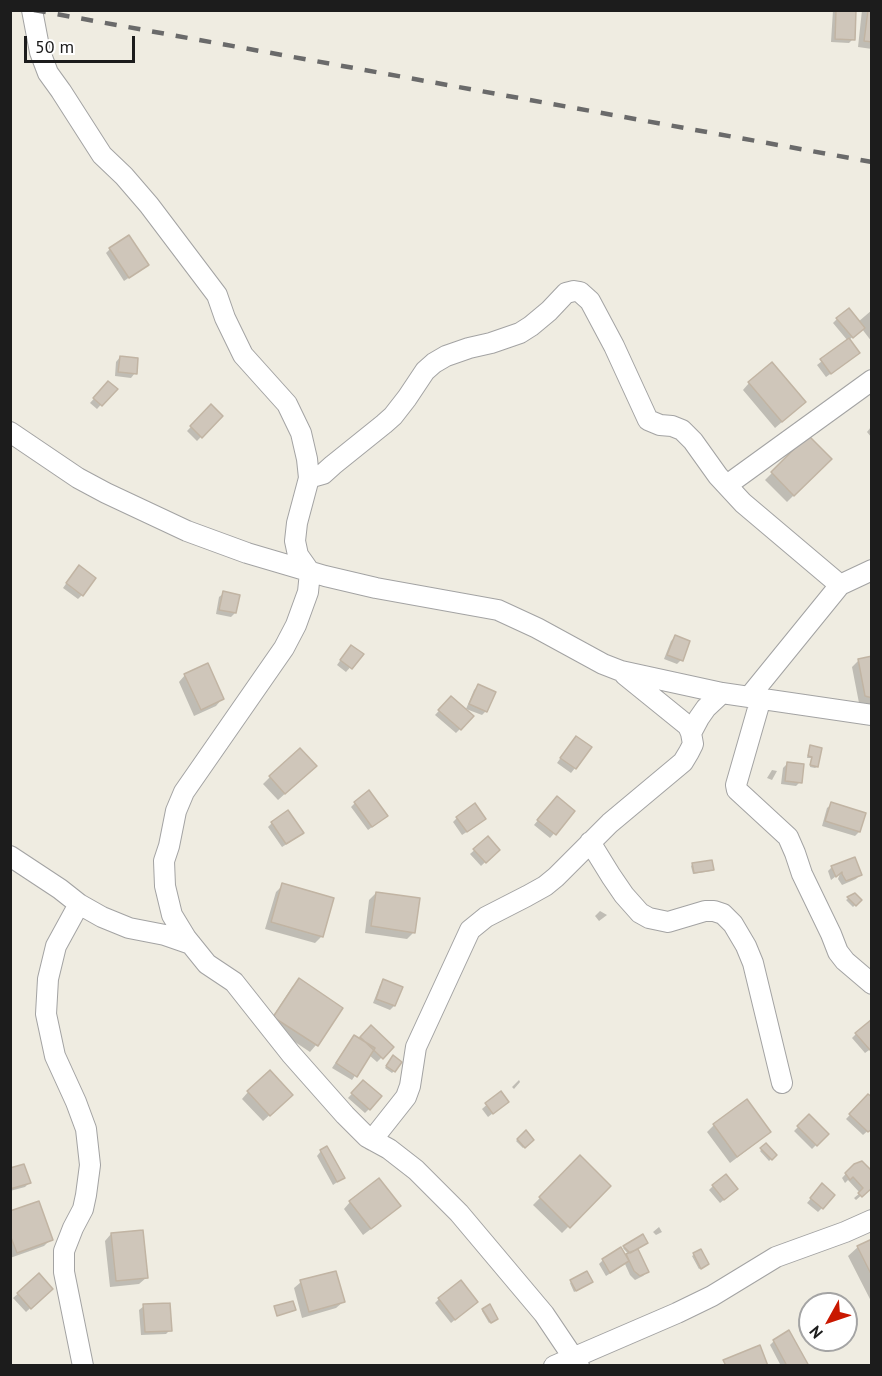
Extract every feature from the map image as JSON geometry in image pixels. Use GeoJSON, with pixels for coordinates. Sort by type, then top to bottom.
{"type":"FeatureCollection","features":[{"type":"Feature","properties":{"kind":"street"},"geometry":{"type":"LineString","coordinates":[[32,10],[40,52],[48,73],[102,155],[149,205],[217,295],[225,318],[243,355],[287,404],[302,433],[307,459],[309,478],[297,523],[295,541],[298,555],[310,572],[308,592],[284,648],[184,792],[176,811],[164,861],[165,885],[172,915],[207,964],[234,982],[291,1054],[345,1115],[368,1137],[389,1149],[416,1170],[459,1213],[544,1314],[576,1361]]}},
{"type":"Feature","properties":{"kind":"street"},"geometry":{"type":"LineString","coordinates":[[309,478],[323,474],[393,416],[425,371],[434,363],[446,356],[520,333],[531,326],[566,293],[580,292],[590,301],[614,346],[648,420],[682,430],[693,441],[718,476],[743,503],[840,585]]}},
{"type":"Feature","properties":{"kind":"street"},"geometry":{"type":"LineString","coordinates":[[728,485],[872,380]]}},
{"type":"Feature","properties":{"kind":"street"},"geometry":{"type":"LineString","coordinates":[[10,432],[78,478],[106,493],[187,531],[247,553],[310,572],[376,588],[498,610],[621,671],[722,693],[872,715]]}},
{"type":"Feature","properties":{"kind":"street"},"geometry":{"type":"LineString","coordinates":[[872,570],[840,585],[755,697],[736,785],[737,790],[788,837],[802,874],[838,952],[844,960],[872,983]]}},
{"type":"Feature","properties":{"kind":"street"},"geometry":{"type":"LineString","coordinates":[[372,1140],[406,1097],[416,1047],[470,930],[486,917],[545,886],[610,823],[683,762],[690,752],[693,744],[688,726],[621,671]]}},
{"type":"Feature","properties":{"kind":"street"},"geometry":{"type":"LineString","coordinates":[[691,733],[706,708],[722,693]]}},
{"type":"Feature","properties":{"kind":"street"},"geometry":{"type":"LineString","coordinates":[[590,842],[624,896],[640,913],[649,918],[668,922],[705,911],[714,911],[723,914],[733,924],[747,946],[753,963],[782,1083]]}},
{"type":"Feature","properties":{"kind":"street"},"geometry":{"type":"LineString","coordinates":[[10,856],[79,904],[102,917],[118,924],[165,935],[191,944]]}},
{"type":"Feature","properties":{"kind":"street"},"geometry":{"type":"LineString","coordinates":[[79,904],[56,946],[48,979],[46,1014],[56,1056],[86,1129],[90,1165],[83,1209],[64,1251],[64,1272],[83,1365]]}},
{"type":"Feature","properties":{"kind":"street"},"geometry":{"type":"LineString","coordinates":[[872,969],[870,977],[872,983]]}},
{"type":"Feature","properties":{"kind":"street"},"geometry":{"type":"LineString","coordinates":[[554,1365],[576,1361],[712,1296],[776,1257],[872,1220]]}},
{"type":"Feature","properties":{"kind":"building"},"geometry":{"type":"Polygon","coordinates":[[[836,10],[856,10],[855,40],[835,39],[836,10]]]}},
{"type":"Feature","properties":{"kind":"building"},"geometry":{"type":"Polygon","coordinates":[[[868,10],[872,10],[872,42],[864,41],[868,10]]]}},
{"type":"Feature","properties":{"kind":"building"},"geometry":{"type":"Polygon","coordinates":[[[129,235],[149,265],[129,278],[109,248],[129,235]]]}},
{"type":"Feature","properties":{"kind":"building"},"geometry":{"type":"Polygon","coordinates":[[[849,308],[865,328],[853,338],[836,318],[849,308]]]}},
{"type":"Feature","properties":{"kind":"building"},"geometry":{"type":"Polygon","coordinates":[[[849,338],[860,353],[831,374],[820,359],[849,338]]]}},
{"type":"Feature","properties":{"kind":"building"},"geometry":{"type":"Polygon","coordinates":[[[120,356],[138,358],[137,374],[118,372],[120,356]]]}},
{"type":"Feature","properties":{"kind":"building"},"geometry":{"type":"Polygon","coordinates":[[[772,362],[806,402],[782,422],[748,382],[772,362]]]}},
{"type":"Feature","properties":{"kind":"building"},"geometry":{"type":"Polygon","coordinates":[[[108,381],[118,389],[102,406],[93,398],[108,381]]]}},
{"type":"Feature","properties":{"kind":"building"},"geometry":{"type":"Polygon","coordinates":[[[211,404],[223,416],[202,438],[190,426],[211,404]]]}},
{"type":"Feature","properties":{"kind":"building"},"geometry":{"type":"Polygon","coordinates":[[[808,435],[832,459],[794,496],[771,472],[808,435]]]}},
{"type":"Feature","properties":{"kind":"building"},"geometry":{"type":"Polygon","coordinates":[[[79,565],[96,578],[83,596],[66,583],[79,565]]]}},
{"type":"Feature","properties":{"kind":"building"},"geometry":{"type":"Polygon","coordinates":[[[223,591],[240,595],[236,613],[219,610],[223,591]]]}},
{"type":"Feature","properties":{"kind":"building"},"geometry":{"type":"Polygon","coordinates":[[[675,635],[690,641],[683,661],[667,655],[675,635]]]}},
{"type":"Feature","properties":{"kind":"building"},"geometry":{"type":"Polygon","coordinates":[[[351,645],[364,654],[352,669],[340,660],[351,645]]]}},
{"type":"Feature","properties":{"kind":"building"},"geometry":{"type":"Polygon","coordinates":[[[872,656],[872,698],[865,696],[858,659],[872,656]]]}},
{"type":"Feature","properties":{"kind":"building"},"geometry":{"type":"Polygon","coordinates":[[[208,663],[224,699],[201,710],[184,674],[208,663]]]}},
{"type":"Feature","properties":{"kind":"building"},"geometry":{"type":"Polygon","coordinates":[[[478,684],[496,692],[487,712],[469,704],[478,684]]]}},
{"type":"Feature","properties":{"kind":"building"},"geometry":{"type":"Polygon","coordinates":[[[451,696],[474,716],[461,730],[438,710],[451,696]]]}},
{"type":"Feature","properties":{"kind":"building"},"geometry":{"type":"Polygon","coordinates":[[[576,736],[592,747],[576,769],[560,758],[576,736]]]}},
{"type":"Feature","properties":{"kind":"building"},"geometry":{"type":"Polygon","coordinates":[[[810,745],[822,748],[818,767],[810,765],[812,757],[808,756],[810,745]]]}},
{"type":"Feature","properties":{"kind":"building"},"geometry":{"type":"Polygon","coordinates":[[[300,748],[317,766],[285,794],[269,776],[300,748]]]}},
{"type":"Feature","properties":{"kind":"building"},"geometry":{"type":"Polygon","coordinates":[[[787,762],[804,764],[802,783],[785,781],[787,762]]]}},
{"type":"Feature","properties":{"kind":"building"},"geometry":{"type":"Polygon","coordinates":[[[369,790],[388,816],[372,827],[354,802],[369,790]]]}},
{"type":"Feature","properties":{"kind":"building"},"geometry":{"type":"Polygon","coordinates":[[[557,796],[575,811],[556,835],[537,820],[557,796]]]}},
{"type":"Feature","properties":{"kind":"building"},"geometry":{"type":"Polygon","coordinates":[[[831,802],[866,813],[860,832],[825,821],[831,802]]]}},
{"type":"Feature","properties":{"kind":"building"},"geometry":{"type":"Polygon","coordinates":[[[475,803],[486,819],[467,832],[456,817],[475,803]]]}},
{"type":"Feature","properties":{"kind":"building"},"geometry":{"type":"Polygon","coordinates":[[[288,810],[304,833],[286,844],[271,822],[288,810]]]}},
{"type":"Feature","properties":{"kind":"building"},"geometry":{"type":"Polygon","coordinates":[[[488,836],[500,850],[486,863],[473,849],[488,836]]]}},
{"type":"Feature","properties":{"kind":"building"},"geometry":{"type":"Polygon","coordinates":[[[855,857],[862,875],[846,881],[842,872],[836,877],[831,866],[855,857]]]}},
{"type":"Feature","properties":{"kind":"building"},"geometry":{"type":"Polygon","coordinates":[[[712,860],[714,870],[694,873],[692,863],[712,860]]]}},
{"type":"Feature","properties":{"kind":"building"},"geometry":{"type":"Polygon","coordinates":[[[282,883],[334,898],[323,937],[271,922],[282,883]]]}},
{"type":"Feature","properties":{"kind":"building"},"geometry":{"type":"Polygon","coordinates":[[[376,892],[420,898],[415,933],[371,926],[376,892]]]}},
{"type":"Feature","properties":{"kind":"building"},"geometry":{"type":"Polygon","coordinates":[[[855,893],[862,900],[856,906],[847,897],[855,893]]]}},
{"type":"Feature","properties":{"kind":"building"},"geometry":{"type":"Polygon","coordinates":[[[299,978],[343,1008],[318,1046],[273,1017],[299,978]]]}},
{"type":"Feature","properties":{"kind":"building"},"geometry":{"type":"Polygon","coordinates":[[[383,979],[403,987],[395,1006],[376,999],[383,979]]]}},
{"type":"Feature","properties":{"kind":"building"},"geometry":{"type":"Polygon","coordinates":[[[872,1019],[872,1049],[870,1050],[855,1033],[872,1019]]]}},
{"type":"Feature","properties":{"kind":"building"},"geometry":{"type":"Polygon","coordinates":[[[371,1025],[394,1047],[383,1059],[360,1037],[371,1025]]]}},
{"type":"Feature","properties":{"kind":"building"},"geometry":{"type":"Polygon","coordinates":[[[354,1035],[375,1048],[357,1077],[336,1063],[354,1035]]]}},
{"type":"Feature","properties":{"kind":"building"},"geometry":{"type":"Polygon","coordinates":[[[393,1055],[402,1062],[395,1072],[386,1066],[393,1055]]]}},
{"type":"Feature","properties":{"kind":"building"},"geometry":{"type":"Polygon","coordinates":[[[270,1070],[293,1095],[270,1116],[247,1091],[270,1070]]]}},
{"type":"Feature","properties":{"kind":"building"},"geometry":{"type":"Polygon","coordinates":[[[363,1080],[382,1096],[370,1110],[351,1093],[363,1080]]]}},
{"type":"Feature","properties":{"kind":"building"},"geometry":{"type":"Polygon","coordinates":[[[501,1091],[509,1102],[493,1114],[485,1103],[501,1091]]]}},
{"type":"Feature","properties":{"kind":"building"},"geometry":{"type":"Polygon","coordinates":[[[868,1094],[872,1097],[872,1129],[868,1132],[849,1114],[868,1094]]]}},
{"type":"Feature","properties":{"kind":"building"},"geometry":{"type":"Polygon","coordinates":[[[747,1099],[771,1132],[737,1157],[713,1124],[747,1099]]]}},
{"type":"Feature","properties":{"kind":"building"},"geometry":{"type":"Polygon","coordinates":[[[809,1114],[829,1134],[817,1146],[797,1126],[809,1114]]]}},
{"type":"Feature","properties":{"kind":"building"},"geometry":{"type":"Polygon","coordinates":[[[526,1130],[534,1140],[525,1148],[517,1139],[526,1130]]]}},
{"type":"Feature","properties":{"kind":"building"},"geometry":{"type":"Polygon","coordinates":[[[766,1143],[777,1155],[772,1160],[760,1148],[766,1143]]]}},
{"type":"Feature","properties":{"kind":"building"},"geometry":{"type":"Polygon","coordinates":[[[327,1146],[345,1178],[337,1182],[320,1150],[327,1146]]]}},
{"type":"Feature","properties":{"kind":"building"},"geometry":{"type":"Polygon","coordinates":[[[580,1155],[611,1186],[570,1228],[539,1197],[580,1155]]]}},
{"type":"Feature","properties":{"kind":"building"},"geometry":{"type":"Polygon","coordinates":[[[862,1161],[872,1171],[872,1188],[862,1197],[858,1193],[863,1188],[853,1177],[850,1180],[845,1173],[854,1164],[862,1161]]]}},
{"type":"Feature","properties":{"kind":"building"},"geometry":{"type":"Polygon","coordinates":[[[24,1164],[31,1183],[10,1189],[10,1168],[24,1164]]]}},
{"type":"Feature","properties":{"kind":"building"},"geometry":{"type":"Polygon","coordinates":[[[726,1174],[738,1189],[724,1200],[712,1185],[726,1174]]]}},
{"type":"Feature","properties":{"kind":"building"},"geometry":{"type":"Polygon","coordinates":[[[379,1178],[401,1206],[371,1229],[349,1201],[379,1178]]]}},
{"type":"Feature","properties":{"kind":"building"},"geometry":{"type":"Polygon","coordinates":[[[822,1183],[835,1195],[823,1209],[810,1198],[822,1183]]]}},
{"type":"Feature","properties":{"kind":"building"},"geometry":{"type":"Polygon","coordinates":[[[39,1201],[53,1240],[17,1253],[10,1235],[10,1211],[39,1201]]]}},
{"type":"Feature","properties":{"kind":"building"},"geometry":{"type":"Polygon","coordinates":[[[143,1230],[148,1278],[116,1281],[111,1233],[143,1230]]]}},
{"type":"Feature","properties":{"kind":"building"},"geometry":{"type":"Polygon","coordinates":[[[643,1234],[648,1243],[630,1253],[623,1246],[643,1234]]]}},
{"type":"Feature","properties":{"kind":"building"},"geometry":{"type":"Polygon","coordinates":[[[872,1239],[872,1276],[857,1246],[872,1239]]]}},
{"type":"Feature","properties":{"kind":"building"},"geometry":{"type":"Polygon","coordinates":[[[621,1247],[629,1261],[610,1273],[602,1259],[621,1247]]]}},
{"type":"Feature","properties":{"kind":"building"},"geometry":{"type":"Polygon","coordinates":[[[638,1249],[649,1272],[640,1276],[634,1271],[626,1254],[638,1249]]]}},
{"type":"Feature","properties":{"kind":"building"},"geometry":{"type":"Polygon","coordinates":[[[701,1249],[709,1264],[701,1269],[693,1253],[701,1249]]]}},
{"type":"Feature","properties":{"kind":"building"},"geometry":{"type":"Polygon","coordinates":[[[336,1271],[345,1302],[309,1312],[300,1280],[336,1271]]]}},
{"type":"Feature","properties":{"kind":"building"},"geometry":{"type":"Polygon","coordinates":[[[587,1271],[593,1282],[576,1291],[570,1280],[587,1271]]]}},
{"type":"Feature","properties":{"kind":"building"},"geometry":{"type":"Polygon","coordinates":[[[39,1273],[53,1289],[31,1309],[17,1293],[39,1273]]]}},
{"type":"Feature","properties":{"kind":"building"},"geometry":{"type":"Polygon","coordinates":[[[461,1280],[478,1302],[455,1320],[438,1298],[461,1280]]]}},
{"type":"Feature","properties":{"kind":"building"},"geometry":{"type":"Polygon","coordinates":[[[293,1301],[296,1310],[277,1316],[274,1306],[293,1301]]]}},
{"type":"Feature","properties":{"kind":"building"},"geometry":{"type":"Polygon","coordinates":[[[170,1303],[172,1331],[145,1332],[143,1304],[170,1303]]]}},
{"type":"Feature","properties":{"kind":"building"},"geometry":{"type":"Polygon","coordinates":[[[490,1304],[498,1319],[491,1323],[482,1309],[490,1304]]]}},
{"type":"Feature","properties":{"kind":"building"},"geometry":{"type":"Polygon","coordinates":[[[789,1330],[798,1346],[798,1352],[801,1352],[809,1366],[787,1366],[773,1340],[789,1330]]]}},
{"type":"Feature","properties":{"kind":"building"},"geometry":{"type":"Polygon","coordinates":[[[760,1345],[768,1366],[726,1366],[723,1360],[760,1345]]]}},
{"type":"Feature","properties":{"kind":"railway"},"geometry":{"type":"LineString","coordinates":[[34,10],[872,162]]}}]}
